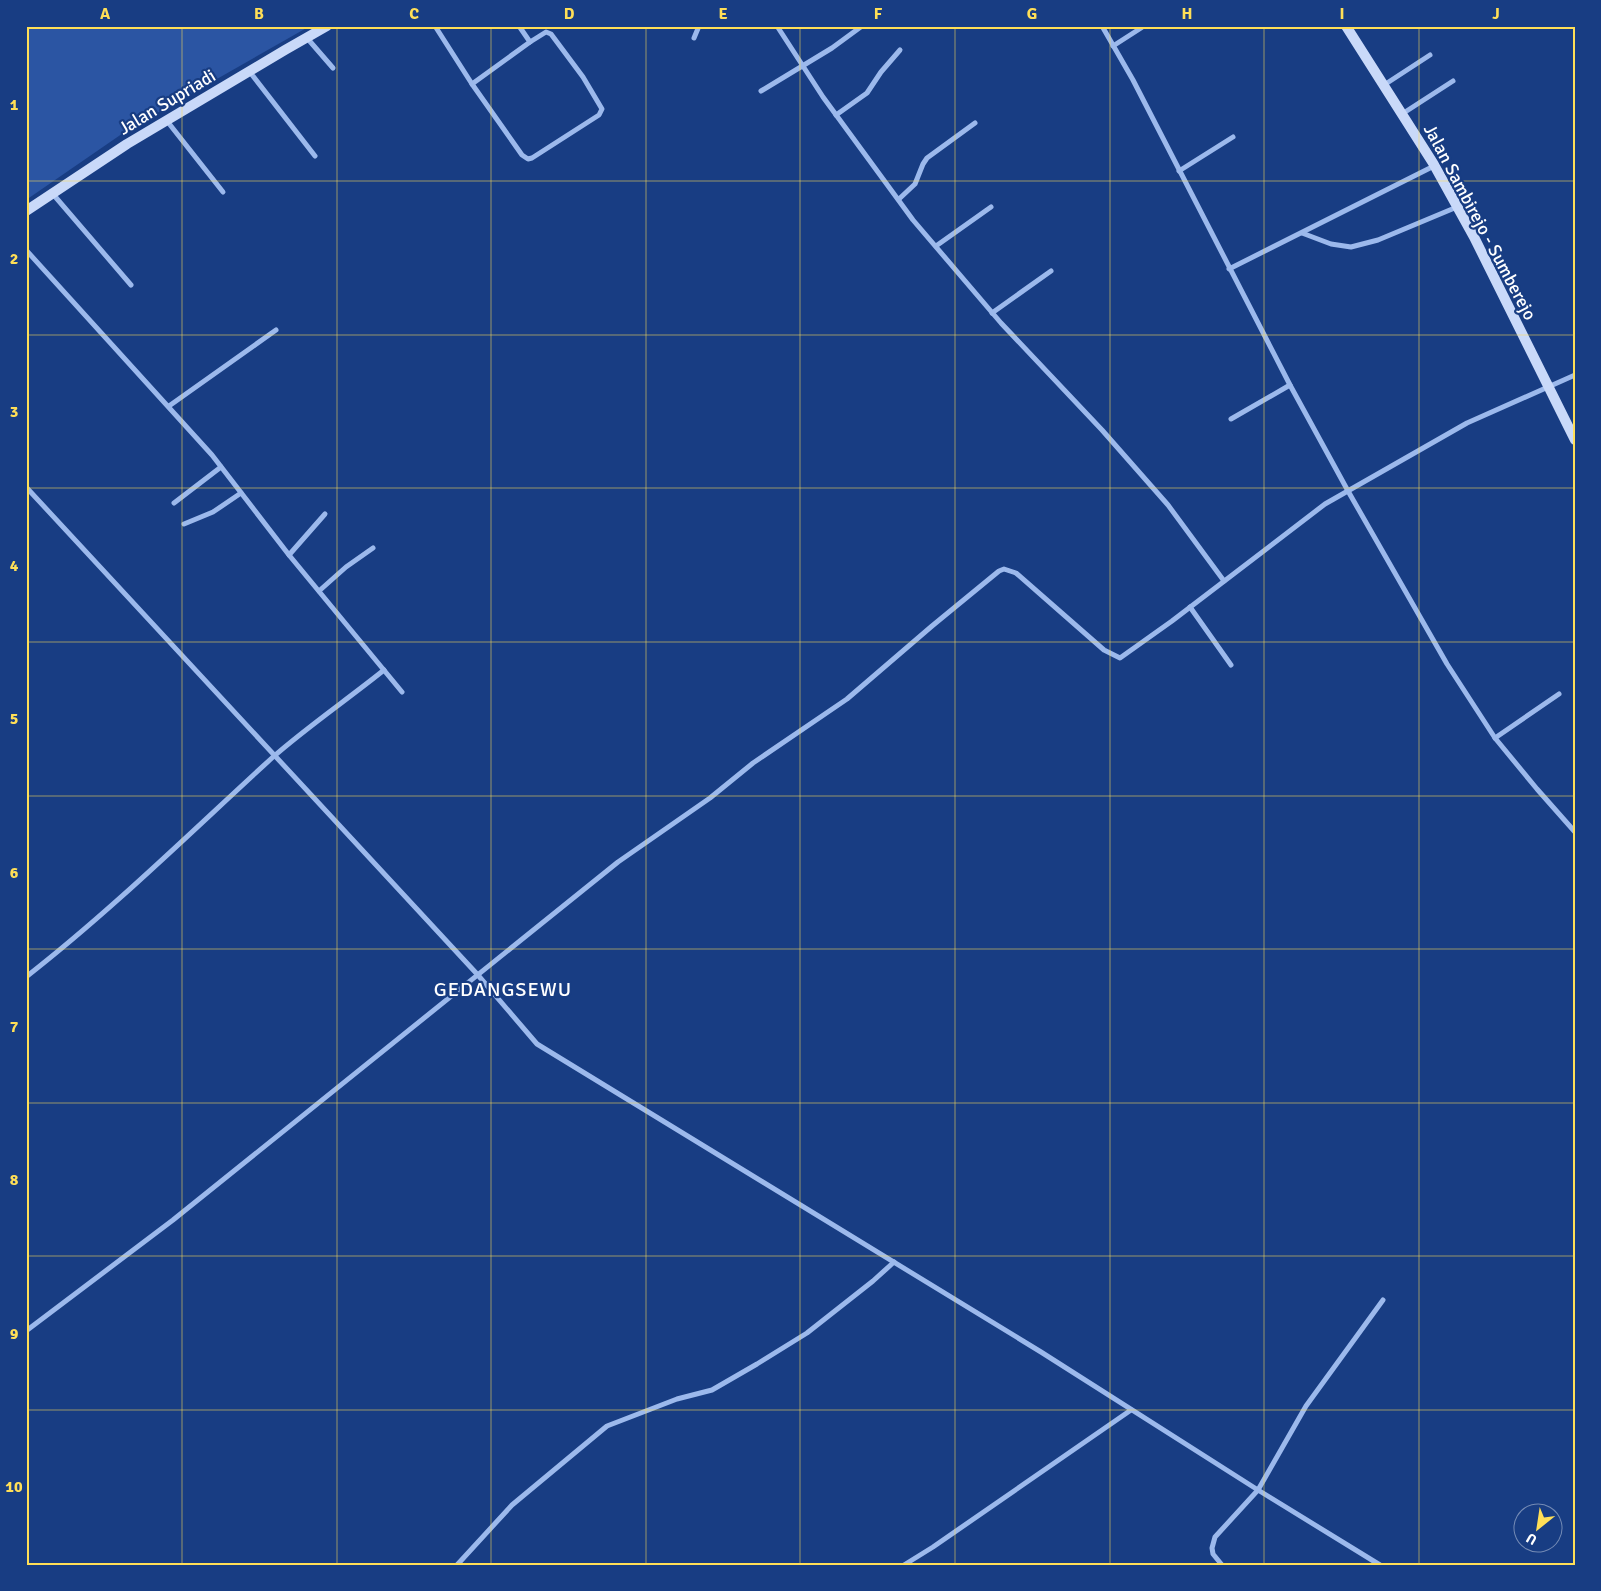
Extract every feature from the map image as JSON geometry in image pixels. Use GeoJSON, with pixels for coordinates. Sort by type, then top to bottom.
{"type":"FeatureCollection","features":[{"type":"Feature","properties":{"kind":"main road","name":"Jalan Supriadi"},"geometry":{"type":"LineString","coordinates":[[26,211],[119,149],[327,26]]}},
{"type":"Feature","properties":{"kind":"main road","name":"Jalan Sambirejo - Sumberejo"},"geometry":{"type":"LineString","coordinates":[[1346,26],[1434,166],[1474,237],[1575,440]]}},
{"type":"Feature","properties":{"kind":"street"},"geometry":{"type":"LineString","coordinates":[[435,26],[472,84],[522,155],[528,159],[601,113],[602,107],[583,77],[551,34],[546,32],[472,84]]}},
{"type":"Feature","properties":{"kind":"street"},"geometry":{"type":"LineString","coordinates":[[519,26],[530,42]]}},
{"type":"Feature","properties":{"kind":"street"},"geometry":{"type":"LineString","coordinates":[[694,38],[699,26]]}},
{"type":"Feature","properties":{"kind":"street"},"geometry":{"type":"LineString","coordinates":[[777,26],[836,115],[913,220],[992,313],[1102,430],[1168,505],[1224,581]]}},
{"type":"Feature","properties":{"kind":"street"},"geometry":{"type":"LineString","coordinates":[[761,91],[832,48],[862,26]]}},
{"type":"Feature","properties":{"kind":"street"},"geometry":{"type":"LineString","coordinates":[[1102,26],[1133,80],[1290,385],[1348,491],[1448,664],[1495,738],[1530,782],[1575,832]]}},
{"type":"Feature","properties":{"kind":"street"},"geometry":{"type":"LineString","coordinates":[[1114,46],[1141,28]]}},
{"type":"Feature","properties":{"kind":"street"},"geometry":{"type":"LineString","coordinates":[[307,37],[332,68]]}},
{"type":"Feature","properties":{"kind":"street"},"geometry":{"type":"LineString","coordinates":[[836,115],[867,93],[881,72],[900,50]]}},
{"type":"Feature","properties":{"kind":"street"},"geometry":{"type":"LineString","coordinates":[[1384,85],[1430,55]]}},
{"type":"Feature","properties":{"kind":"street"},"geometry":{"type":"LineString","coordinates":[[249,71],[315,156]]}},
{"type":"Feature","properties":{"kind":"street"},"geometry":{"type":"LineString","coordinates":[[1402,114],[1453,81]]}},
{"type":"Feature","properties":{"kind":"street"},"geometry":{"type":"LineString","coordinates":[[167,121],[223,192]]}},
{"type":"Feature","properties":{"kind":"street"},"geometry":{"type":"LineString","coordinates":[[899,200],[915,184],[927,158],[975,123]]}},
{"type":"Feature","properties":{"kind":"street"},"geometry":{"type":"LineString","coordinates":[[1179,172],[1233,137]]}},
{"type":"Feature","properties":{"kind":"street"},"geometry":{"type":"LineString","coordinates":[[1229,269],[1434,166]]}},
{"type":"Feature","properties":{"kind":"street"},"geometry":{"type":"LineString","coordinates":[[52,193],[131,284]]}},
{"type":"Feature","properties":{"kind":"street"},"geometry":{"type":"LineString","coordinates":[[936,246],[991,207]]}},
{"type":"Feature","properties":{"kind":"street"},"geometry":{"type":"LineString","coordinates":[[1302,232],[1331,244],[1351,247],[1378,240],[1457,207]]}},
{"type":"Feature","properties":{"kind":"street"},"geometry":{"type":"LineString","coordinates":[[26,250],[169,406],[222,467],[289,554],[402,692]]}},
{"type":"Feature","properties":{"kind":"street"},"geometry":{"type":"LineString","coordinates":[[992,313],[1050,271]]}},
{"type":"Feature","properties":{"kind":"street"},"geometry":{"type":"LineString","coordinates":[[169,406],[276,330]]}},
{"type":"Feature","properties":{"kind":"street"},"geometry":{"type":"LineString","coordinates":[[26,1331],[173,1220],[618,862],[710,798],[753,763],[847,699],[999,571],[1004,569],[1016,573],[1098,645],[1110,654],[1120,658],[1325,504],[1467,423],[1575,375]]}},
{"type":"Feature","properties":{"kind":"street"},"geometry":{"type":"LineString","coordinates":[[1231,419],[1290,385]]}},
{"type":"Feature","properties":{"kind":"street"},"geometry":{"type":"LineString","coordinates":[[174,503],[222,467]]}},
{"type":"Feature","properties":{"kind":"street"},"geometry":{"type":"LineString","coordinates":[[26,487],[477,974],[537,1044],[1041,1352],[1380,1565]]}},
{"type":"Feature","properties":{"kind":"street"},"geometry":{"type":"LineString","coordinates":[[184,524],[213,512],[241,493]]}},
{"type":"Feature","properties":{"kind":"street"},"geometry":{"type":"LineString","coordinates":[[289,554],[325,514]]}},
{"type":"Feature","properties":{"kind":"street"},"geometry":{"type":"LineString","coordinates":[[319,591],[346,567],[373,548]]}},
{"type":"Feature","properties":{"kind":"street"},"geometry":{"type":"LineString","coordinates":[[1190,607],[1231,665]]}},
{"type":"Feature","properties":{"kind":"street"},"geometry":{"type":"LineString","coordinates":[[26,976],[120,898],[202,825],[275,756],[384,670]]}},
{"type":"Feature","properties":{"kind":"street"},"geometry":{"type":"LineString","coordinates":[[1495,738],[1558,694]]}},
{"type":"Feature","properties":{"kind":"street"},"geometry":{"type":"LineString","coordinates":[[457,1565],[512,1505],[606,1426],[678,1399],[712,1390],[749,1369],[808,1333],[894,1262]]}},
{"type":"Feature","properties":{"kind":"street"},"geometry":{"type":"LineString","coordinates":[[1222,1565],[1213,1554],[1212,1548],[1215,1537],[1258,1490],[1306,1406],[1383,1300]]}},
{"type":"Feature","properties":{"kind":"street"},"geometry":{"type":"LineString","coordinates":[[904,1565],[1131,1410]]}},
{"type":"Feature","properties":{"kind":"shaded area"},"geometry":{"type":"Polygon","coordinates":[[[26,26],[310,26],[129,129],[26,200],[26,26]]]}},
{"type":"Feature","properties":{"kind":"district","name":"GEDANGSEWU"},"geometry":{"type":"Point","coordinates":[503,989]}}]}
